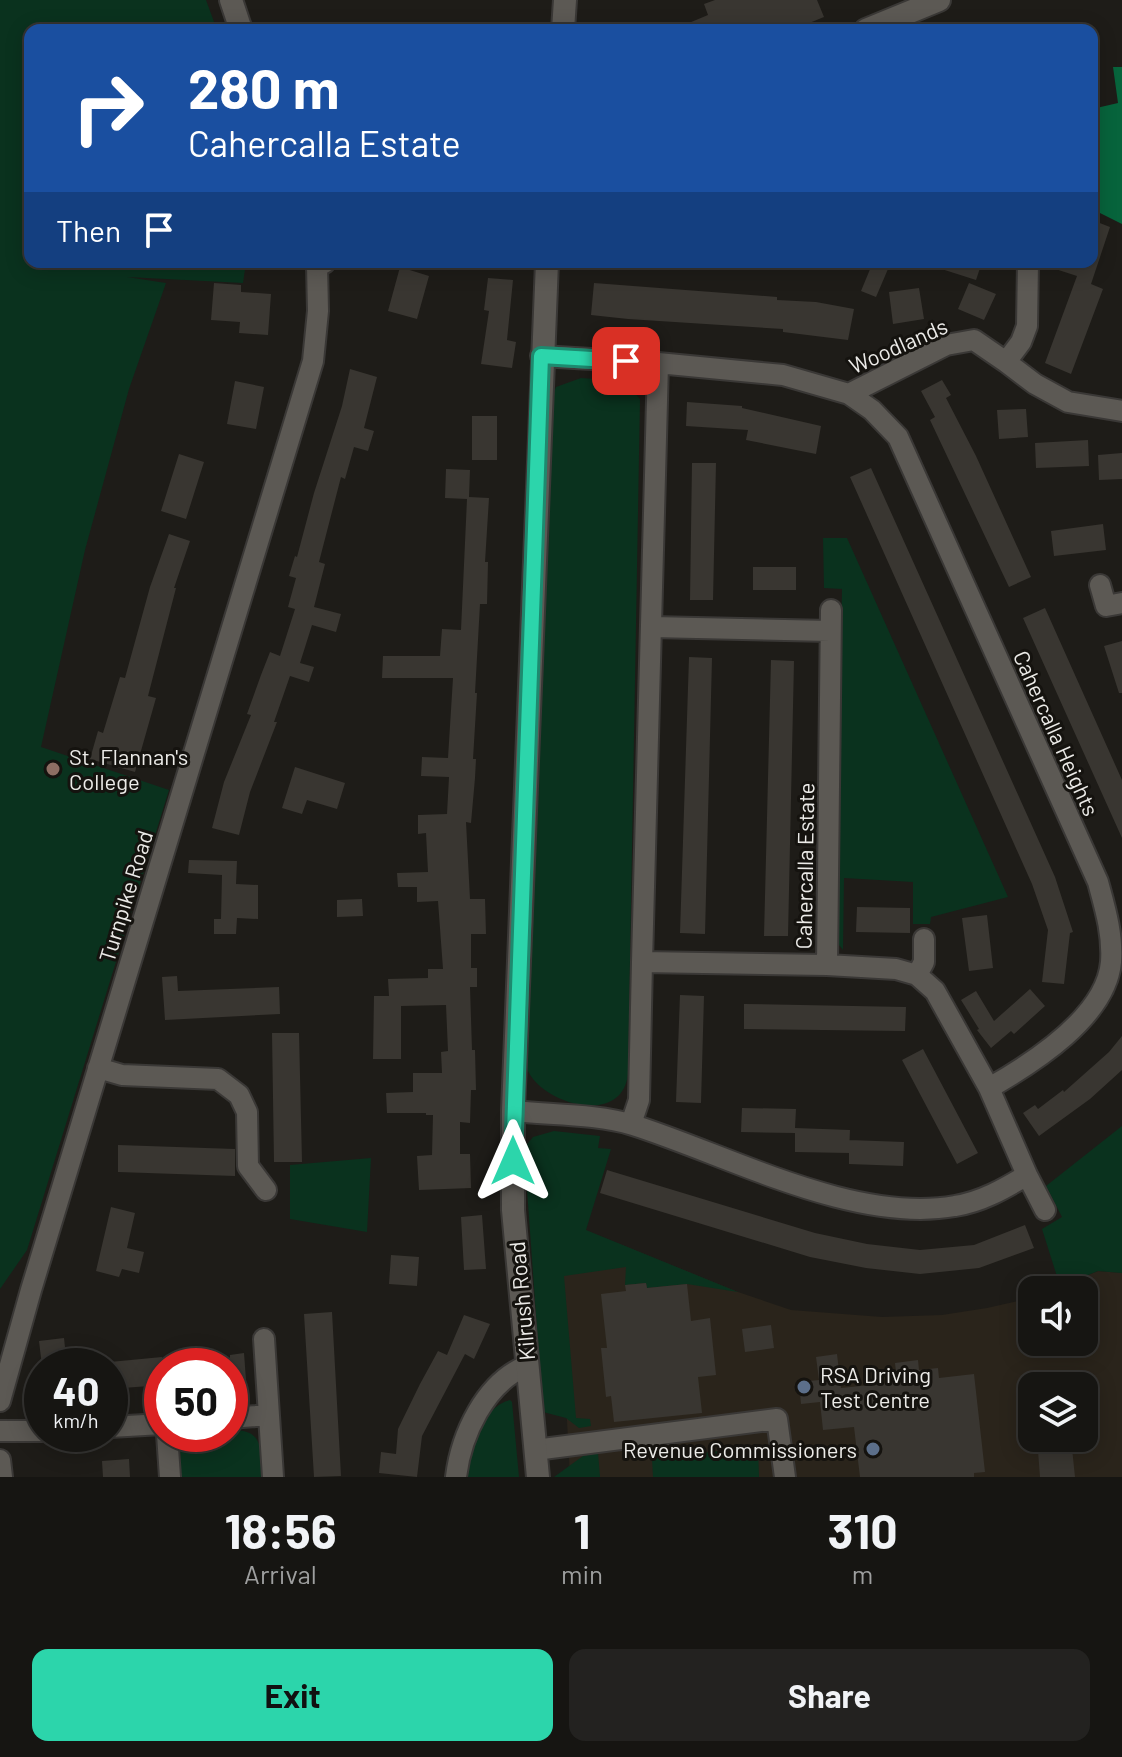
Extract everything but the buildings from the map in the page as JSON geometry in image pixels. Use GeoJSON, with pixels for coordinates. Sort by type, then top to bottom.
{"type":"FeatureCollection","features":[{"type":"Feature","properties":{"kind":"main road"},"geometry":{"type":"LineString","coordinates":[[231,0],[239,24]]}},
{"type":"Feature","properties":{"kind":"main road"},"geometry":{"type":"LineString","coordinates":[[563,24],[565,0]]}},
{"type":"Feature","properties":{"kind":"main road"},"geometry":{"type":"LineString","coordinates":[[881,24],[939,0]]}},
{"type":"Feature","properties":{"kind":"main road","name":"Kilrush Road"},"geometry":{"type":"LineString","coordinates":[[538,1477],[513,1210],[513,1111],[547,268]]}},
{"type":"Feature","properties":{"kind":"street","name":"Turnpike Road"},"geometry":{"type":"LineString","coordinates":[[0,1401],[309,374],[318,311],[319,268]]}},
{"type":"Feature","properties":{"kind":"street"},"geometry":{"type":"LineString","coordinates":[[1006,362],[1021,342],[1027,326],[1028,268]]}},
{"type":"Feature","properties":{"kind":"street","name":"Woodlands"},"geometry":{"type":"LineString","coordinates":[[849,394],[946,345],[974,340],[1035,384],[1068,402],[1122,411]]}},
{"type":"Feature","properties":{"kind":"street"},"geometry":{"type":"LineString","coordinates":[[541,356],[783,375],[849,394]]}},
{"type":"Feature","properties":{"kind":"street"},"geometry":{"type":"LineString","coordinates":[[631,1124],[639,1100],[658,363]]}},
{"type":"Feature","properties":{"kind":"street","name":"Cahercalla Heights"},"geometry":{"type":"LineString","coordinates":[[849,394],[872,410],[898,437],[1098,882],[1110,928],[1111,964],[1096,1001],[1062,1039],[989,1088]]}},
{"type":"Feature","properties":{"kind":"street"},"geometry":{"type":"LineString","coordinates":[[1100,585],[1106,606],[1122,603]]}},
{"type":"Feature","properties":{"kind":"street","name":"Cahercalla Estate"},"geometry":{"type":"LineString","coordinates":[[642,962],[827,965],[831,610]]}},
{"type":"Feature","properties":{"kind":"street"},"geometry":{"type":"LineString","coordinates":[[652,627],[830,631]]}},
{"type":"Feature","properties":{"kind":"street"},"geometry":{"type":"LineString","coordinates":[[917,975],[924,962],[924,939]]}},
{"type":"Feature","properties":{"kind":"street"},"geometry":{"type":"LineString","coordinates":[[827,965],[896,969],[917,975],[935,991],[989,1088],[1045,1210]]}},
{"type":"Feature","properties":{"kind":"street"},"geometry":{"type":"LineString","coordinates":[[98,1068],[122,1075],[218,1079],[239,1095],[247,1112],[248,1166],[266,1190]]}},
{"type":"Feature","properties":{"kind":"street"},"geometry":{"type":"LineString","coordinates":[[513,1111],[631,1124],[768,1175],[836,1196],[904,1209],[957,1206],[999,1192],[1027,1175]]}},
{"type":"Feature","properties":{"kind":"street"},"geometry":{"type":"LineString","coordinates":[[264,1339],[273,1477]]}},
{"type":"Feature","properties":{"kind":"street"},"geometry":{"type":"LineString","coordinates":[[456,1477],[463,1444],[492,1390],[511,1372],[526,1366]]}},
{"type":"Feature","properties":{"kind":"street"},"geometry":{"type":"LineString","coordinates":[[248,1417],[268,1415]]}},
{"type":"Feature","properties":{"kind":"street"},"geometry":{"type":"LineString","coordinates":[[535,1450],[777,1419],[785,1477]]}},
{"type":"Feature","properties":{"kind":"street"},"geometry":{"type":"LineString","coordinates":[[0,1431],[24,1431]]}},
{"type":"Feature","properties":{"kind":"street"},"geometry":{"type":"LineString","coordinates":[[168,1452],[170,1477]]}},
{"type":"Feature","properties":{"kind":"street"},"geometry":{"type":"LineString","coordinates":[[0,1460],[2,1477]]}},
{"type":"Feature","properties":{"kind":"shaded area"},"geometry":{"type":"Polygon","coordinates":[[[556,1215],[585,1230],[738,1292],[791,1310],[882,1317],[942,1315],[1018,1301],[1018,1356],[1098,1356],[1098,1276],[1086,1276],[1098,1271],[1122,1273],[1122,1477],[570,1477],[556,1215]]]}},
{"type":"Feature","properties":{"kind":"green space","name":"St. Flannan's College"},"geometry":{"type":"Polygon","coordinates":[[[0,0],[206,0],[215,24],[24,24],[24,268],[245,268],[243,283],[127,277],[166,283],[129,389],[85,550],[41,747],[169,790],[27,1250],[0,1289],[0,0]]]}},
{"type":"Feature","properties":{"kind":"green space"},"geometry":{"type":"Polygon","coordinates":[[[1113,67],[1122,67],[1122,224],[1098,212],[1098,108],[1118,103],[1113,67]]]}},
{"type":"Feature","properties":{"kind":"green space"},"geometry":{"type":"Polygon","coordinates":[[[581,378],[624,381],[640,399],[628,1074],[622,1091],[610,1101],[595,1105],[577,1104],[544,1089],[531,1077],[525,1063],[552,398],[556,387],[581,378]]]}},
{"type":"Feature","properties":{"kind":"green space"},"geometry":{"type":"Polygon","coordinates":[[[823,538],[847,538],[1008,897],[931,917],[930,924],[913,924],[913,882],[844,878],[843,950],[835,934],[842,589],[824,588],[823,538]]]}},
{"type":"Feature","properties":{"kind":"green space"},"geometry":{"type":"Polygon","coordinates":[[[1122,1126],[1122,1273],[1098,1271],[1085,1276],[1057,1276],[1042,1229],[1062,1217],[1046,1186],[1122,1126]]]}},
{"type":"Feature","properties":{"kind":"green space"},"geometry":{"type":"Polygon","coordinates":[[[554,1131],[600,1136],[598,1148],[611,1149],[586,1230],[738,1292],[687,1284],[647,1288],[646,1283],[625,1285],[626,1267],[564,1276],[576,1418],[590,1419],[591,1426],[579,1428],[566,1418],[543,1412],[524,1148],[533,1137],[554,1131]]]}},
{"type":"Feature","properties":{"kind":"green space"},"geometry":{"type":"Polygon","coordinates":[[[371,1158],[367,1232],[290,1219],[290,1165],[371,1158]]]}},
{"type":"Feature","properties":{"kind":"green space"},"geometry":{"type":"Polygon","coordinates":[[[510,1400],[519,1477],[465,1477],[478,1431],[491,1411],[510,1400]]]}},
{"type":"Feature","properties":{"kind":"green space"},"geometry":{"type":"Polygon","coordinates":[[[248,1433],[258,1443],[262,1477],[181,1477],[180,1452],[248,1452],[248,1433]]]}},
{"type":"Feature","properties":{"kind":"green space"},"geometry":{"type":"Polygon","coordinates":[[[758,1447],[759,1477],[653,1477],[652,1458],[758,1447]]]}},
{"type":"Feature","properties":{"kind":"green space"},"geometry":{"type":"Polygon","coordinates":[[[598,1453],[600,1477],[554,1477],[583,1456],[598,1453]]]}},
{"type":"Feature","properties":{"kind":"place","name":"St. Flannan's College"},"geometry":{"type":"Point","coordinates":[53,769]}},
{"type":"Feature","properties":{"kind":"place","name":"RSA Driving Test Centre"},"geometry":{"type":"Point","coordinates":[804,1387]}},
{"type":"Feature","properties":{"kind":"place","name":"Revenue Commissioners"},"geometry":{"type":"Point","coordinates":[873,1449]}},
{"type":"Feature","properties":{"kind":"route"},"geometry":{"type":"LineString","coordinates":[[513,1161],[541,356],[626,361]]}}]}
